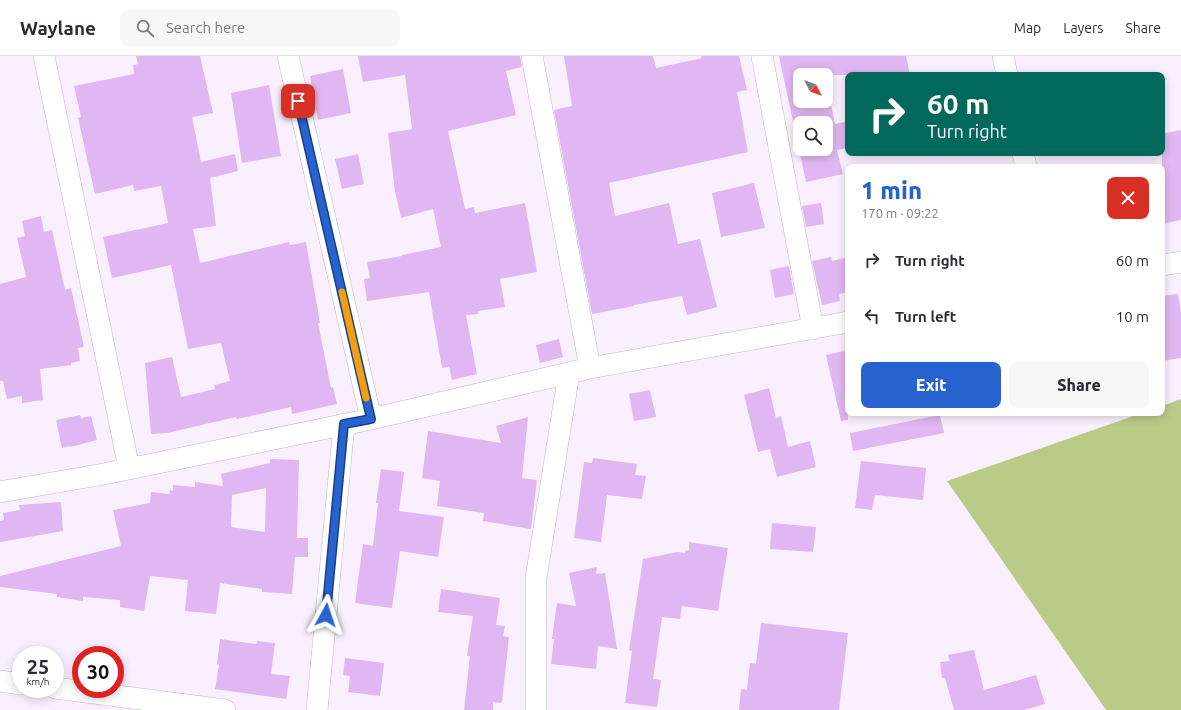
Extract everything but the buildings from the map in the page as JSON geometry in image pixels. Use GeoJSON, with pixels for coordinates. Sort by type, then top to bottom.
{"type":"FeatureCollection","features":[{"type":"Feature","properties":{"kind":"street"},"geometry":{"type":"LineString","coordinates":[[44,56],[129,468]]}},
{"type":"Feature","properties":{"kind":"street"},"geometry":{"type":"LineString","coordinates":[[288,56],[371,419]]}},
{"type":"Feature","properties":{"kind":"street"},"geometry":{"type":"LineString","coordinates":[[532,56],[590,368]]}},
{"type":"Feature","properties":{"kind":"street"},"geometry":{"type":"LineString","coordinates":[[762,56],[813,329]]}},
{"type":"Feature","properties":{"kind":"street"},"geometry":{"type":"LineString","coordinates":[[1004,56],[1007,72]]}},
{"type":"Feature","properties":{"kind":"street"},"geometry":{"type":"LineString","coordinates":[[1165,265],[1181,262]]}},
{"type":"Feature","properties":{"kind":"street"},"geometry":{"type":"LineString","coordinates":[[0,492],[104,474],[371,419],[569,372],[845,323]]}},
{"type":"Feature","properties":{"kind":"street"},"geometry":{"type":"LineString","coordinates":[[536,710],[536,578],[569,372]]}},
{"type":"Feature","properties":{"kind":"street"},"geometry":{"type":"LineString","coordinates":[[317,710],[344,424]]}},
{"type":"Feature","properties":{"kind":"street"},"geometry":{"type":"LineString","coordinates":[[0,681],[12,683]]}},
{"type":"Feature","properties":{"kind":"street"},"geometry":{"type":"LineString","coordinates":[[64,689],[225,710]]}},
{"type":"Feature","properties":{"kind":"green space"},"geometry":{"type":"Polygon","coordinates":[[[1181,399],[1181,710],[1106,710],[947,481],[1133,416],[1165,416],[1165,405],[1181,399]]]}},
{"type":"Feature","properties":{"kind":"slow traffic"},"geometry":{"type":"LineString","coordinates":[[342,292],[366,398]]}},
{"type":"Feature","properties":{"kind":"route"},"geometry":{"type":"LineString","coordinates":[[298,101],[371,419],[344,424],[326,615]]}}]}
